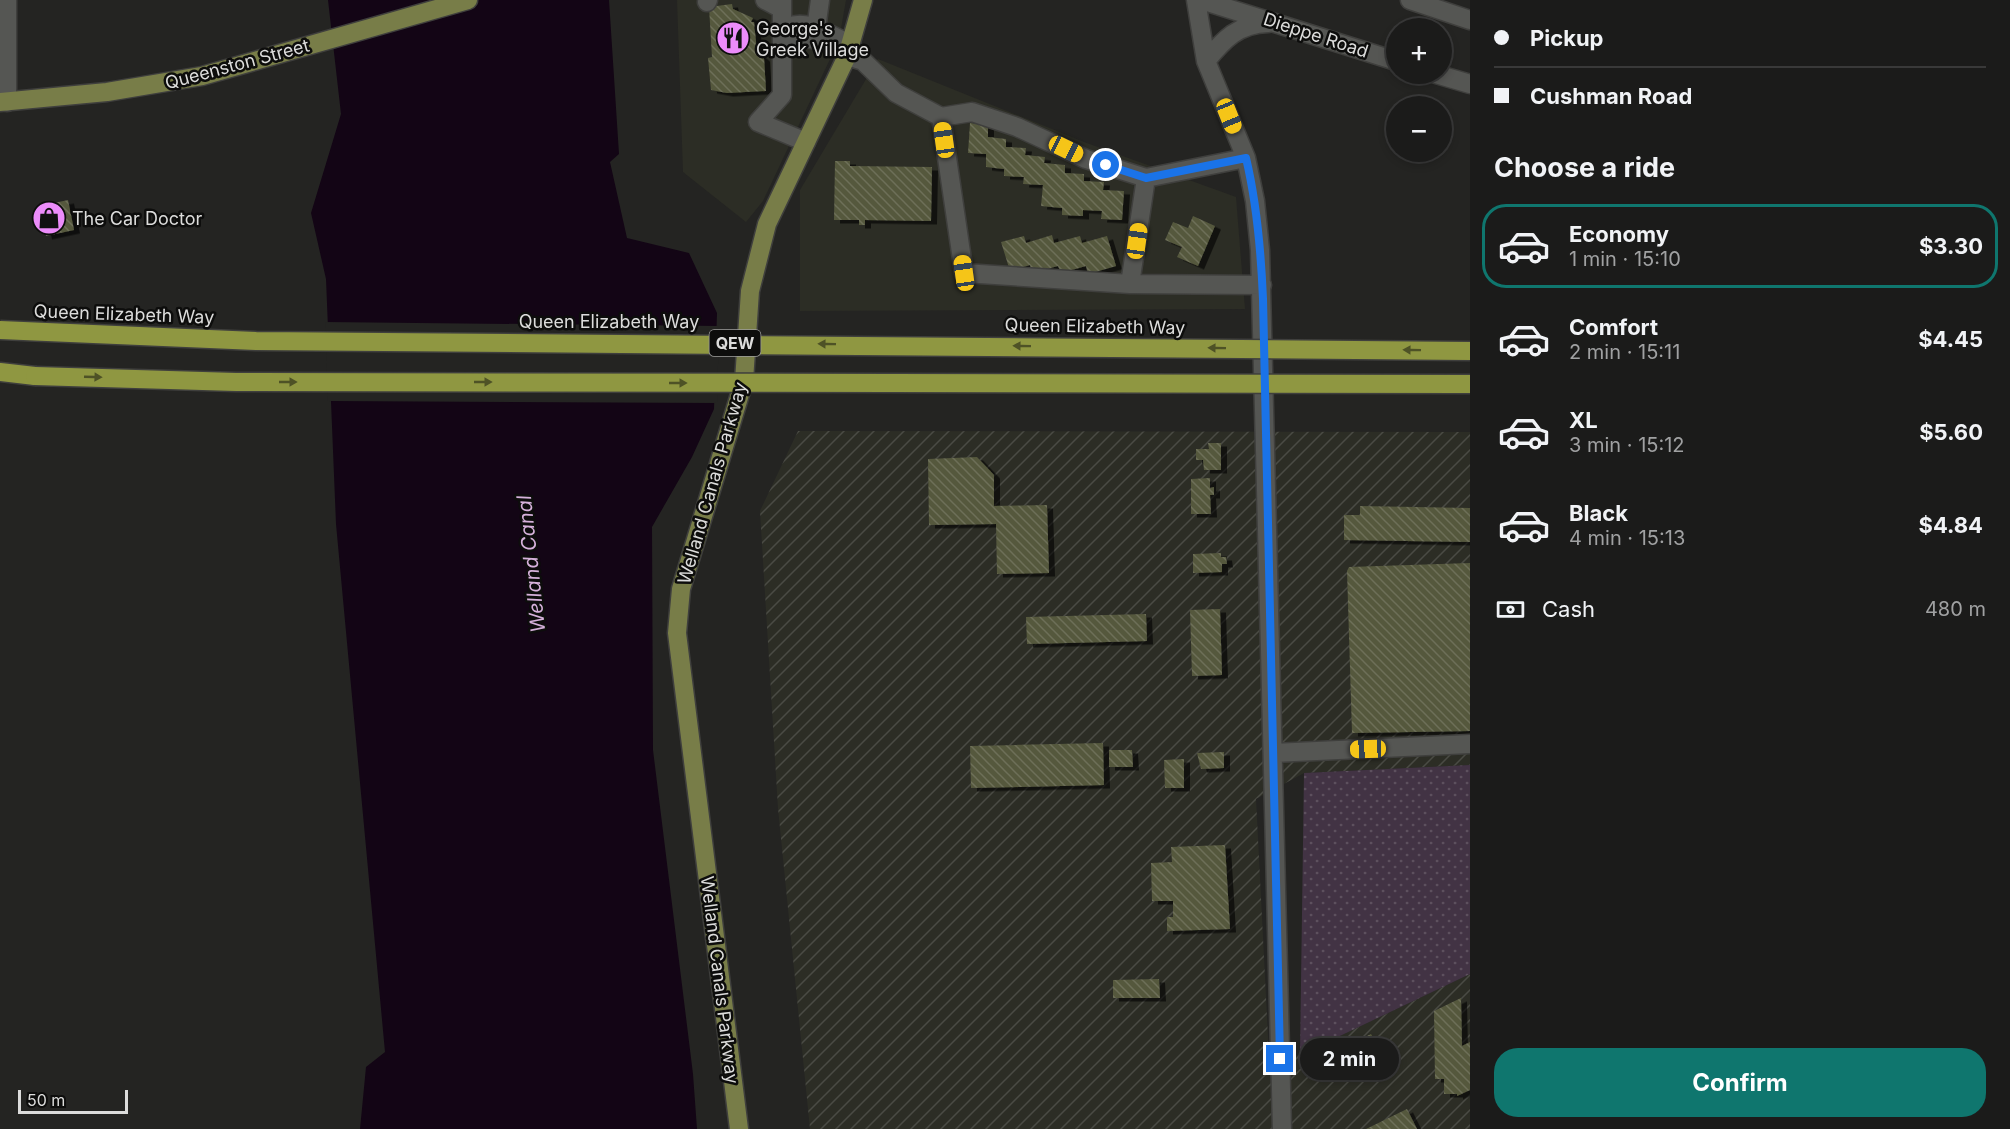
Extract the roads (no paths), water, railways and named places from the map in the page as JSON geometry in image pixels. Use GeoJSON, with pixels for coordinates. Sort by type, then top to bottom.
{"type":"FeatureCollection","features":[{"type":"Feature","properties":{"kind":"highway","name":"Queen Elizabeth Way"},"geometry":{"type":"LineString","coordinates":[[0,330],[256,341],[1470,351]]}},
{"type":"Feature","properties":{"kind":"highway"},"geometry":{"type":"LineString","coordinates":[[0,372],[248,382],[1470,384]]}},
{"type":"Feature","properties":{"kind":"main road","name":"Queenston Street"},"geometry":{"type":"LineString","coordinates":[[4,102],[150,86],[202,76],[468,0]]}},
{"type":"Feature","properties":{"kind":"main road","name":"Welland Canals Parkway"},"geometry":{"type":"LineString","coordinates":[[739,1129],[677,633],[681,589],[744,381],[750,291],[767,224],[806,142],[863,0]]}},
{"type":"Feature","properties":{"kind":"street"},"geometry":{"type":"LineString","coordinates":[[4,102],[7,0]]}},
{"type":"Feature","properties":{"kind":"street"},"geometry":{"type":"LineString","coordinates":[[765,0],[796,24],[831,33],[896,93],[941,117],[972,112],[1017,127],[1086,159],[1146,178],[1246,158]]}},
{"type":"Feature","properties":{"kind":"street"},"geometry":{"type":"LineString","coordinates":[[816,29],[820,0]]}},
{"type":"Feature","properties":{"kind":"street"},"geometry":{"type":"LineString","coordinates":[[1198,0],[1206,61],[1246,158],[1255,201],[1262,285],[1282,1129]]}},
{"type":"Feature","properties":{"kind":"street","name":"Dieppe Road"},"geometry":{"type":"LineString","coordinates":[[1198,0],[1386,58]]}},
{"type":"Feature","properties":{"kind":"street"},"geometry":{"type":"LineString","coordinates":[[1410,0],[1470,20]]}},
{"type":"Feature","properties":{"kind":"street"},"geometry":{"type":"LineString","coordinates":[[783,15],[792,36],[845,46]]}},
{"type":"Feature","properties":{"kind":"street"},"geometry":{"type":"LineString","coordinates":[[783,15],[782,95],[758,122],[806,142]]}},
{"type":"Feature","properties":{"kind":"street"},"geometry":{"type":"LineString","coordinates":[[1206,61],[1220,43],[1234,31],[1244,26],[1279,23]]}},
{"type":"Feature","properties":{"kind":"street"},"geometry":{"type":"LineString","coordinates":[[1452,79],[1470,84]]}},
{"type":"Feature","properties":{"kind":"street"},"geometry":{"type":"LineString","coordinates":[[941,117],[964,273],[1130,284],[1262,285]]}},
{"type":"Feature","properties":{"kind":"street"},"geometry":{"type":"LineString","coordinates":[[1130,284],[1146,178]]}},
{"type":"Feature","properties":{"kind":"street"},"geometry":{"type":"LineString","coordinates":[[1273,753],[1470,744]]}},
{"type":"Feature","properties":{"kind":"water","name":"Welland Canal"},"geometry":{"type":"Polygon","coordinates":[[[328,0],[609,0],[619,154],[610,162],[627,238],[689,253],[717,313],[714,409],[692,457],[652,527],[653,750],[693,1074],[697,1129],[360,1129],[366,1067],[385,1052],[336,524],[326,279],[311,213],[341,114],[328,0]]]}},
{"type":"Feature","properties":{"kind":"place","name":"George's Greek Village"},"geometry":{"type":"Point","coordinates":[733,38]}},
{"type":"Feature","properties":{"kind":"place","name":"The Car Doctor"},"geometry":{"type":"Point","coordinates":[49,218]}}]}
